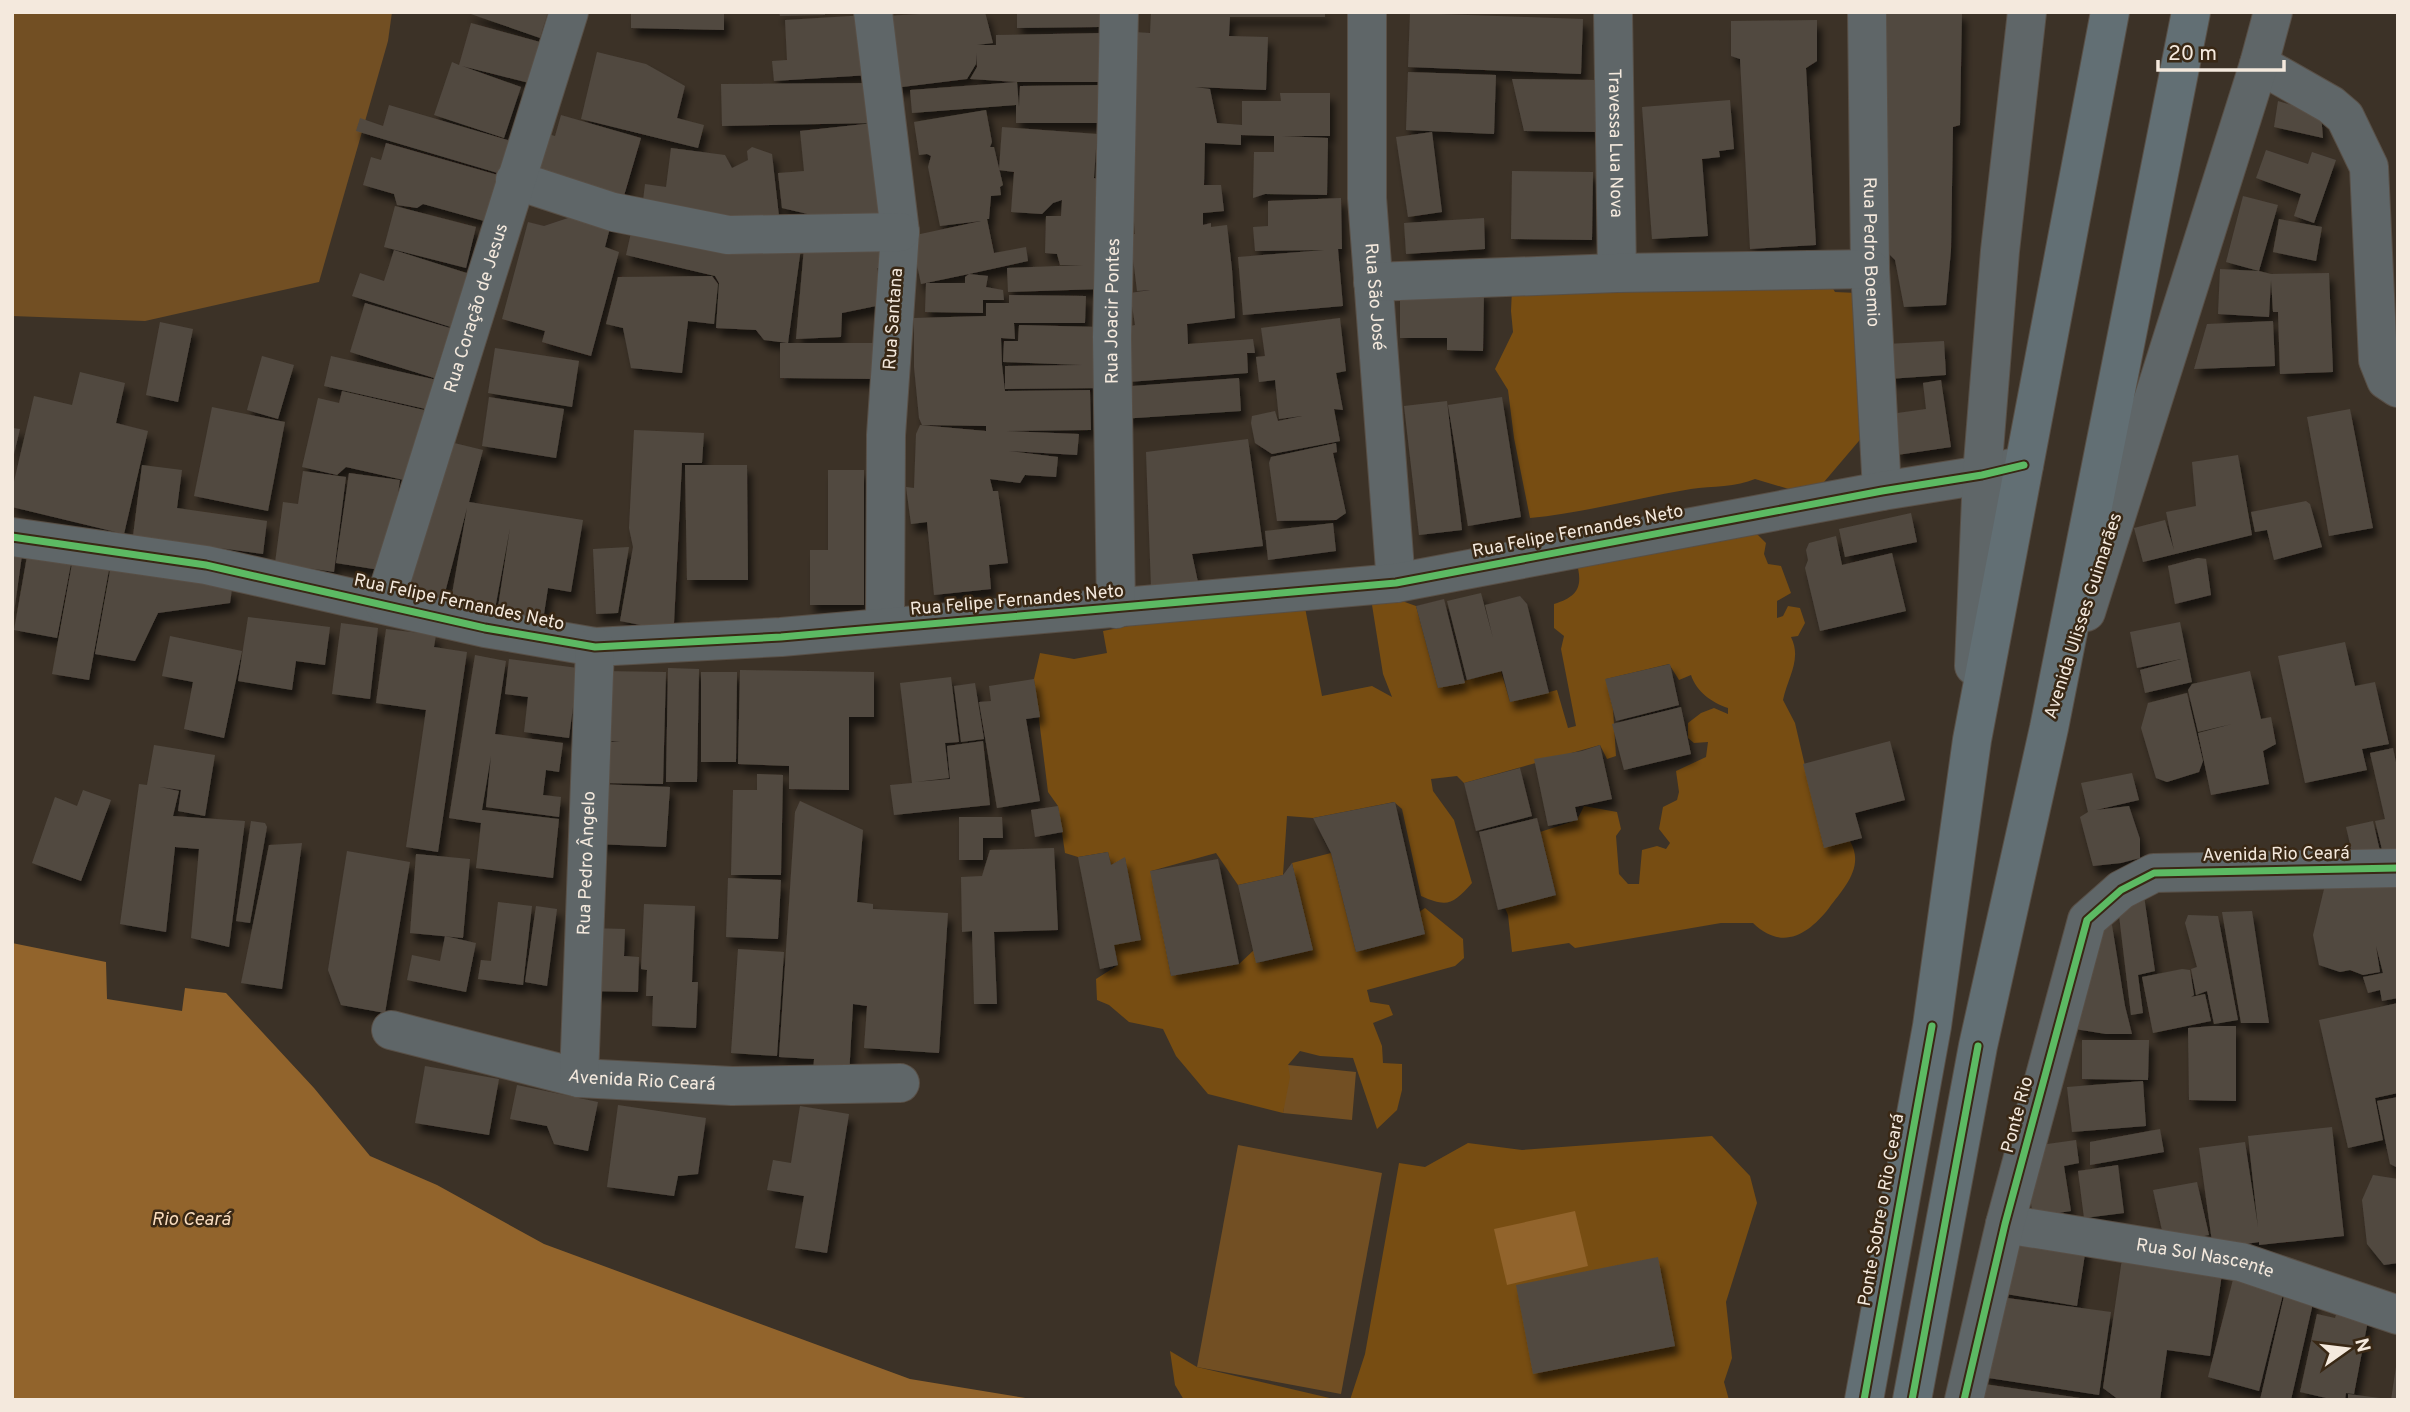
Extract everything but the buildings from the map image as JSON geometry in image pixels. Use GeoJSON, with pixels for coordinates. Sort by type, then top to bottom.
{"type":"FeatureCollection","features":[{"type":"Feature","properties":{"kind":"main road"},"geometry":{"type":"LineString","coordinates":[[1972,740],[2110,12]]}},
{"type":"Feature","properties":{"kind":"main road","name":"Avenida Ulisses Guimarães"},"geometry":{"type":"LineString","coordinates":[[2049,728],[2191,12]]}},
{"type":"Feature","properties":{"kind":"main road"},"geometry":{"type":"LineString","coordinates":[[1912,1400],[1978,1046],[2049,728]]}},
{"type":"Feature","properties":{"kind":"main road","name":"Ponte Sobre o Rio Ceará"},"geometry":{"type":"LineString","coordinates":[[1864,1400],[1932,1026],[1972,740]]}},
{"type":"Feature","properties":{"kind":"street","name":"Rua Coração de Jesus"},"geometry":{"type":"LineString","coordinates":[[384,604],[569,12]]}},
{"type":"Feature","properties":{"kind":"street","name":"Rua Santana"},"geometry":{"type":"LineString","coordinates":[[873,12],[900,232],[886,435],[886,627]]}},
{"type":"Feature","properties":{"kind":"street","name":"Rua Joacir Pontes"},"geometry":{"type":"LineString","coordinates":[[1116,609],[1112,337],[1119,12]]}},
{"type":"Feature","properties":{"kind":"street","name":"Rua São José"},"geometry":{"type":"LineString","coordinates":[[1367,12],[1367,198],[1396,583]]}},
{"type":"Feature","properties":{"kind":"street","name":"Travessa Lua Nova"},"geometry":{"type":"LineString","coordinates":[[1613,12],[1617,273]]}},
{"type":"Feature","properties":{"kind":"street","name":"Rua Pedro Boemio"},"geometry":{"type":"LineString","coordinates":[[1867,12],[1870,269],[1882,491]]}},
{"type":"Feature","properties":{"kind":"street"},"geometry":{"type":"LineString","coordinates":[[1972,740],[1982,475],[2000,251],[2027,12]]}},
{"type":"Feature","properties":{"kind":"street","name":"Avenida Ulisses Guimarães"},"geometry":{"type":"LineString","coordinates":[[2049,728],[2259,64],[2273,12]]}},
{"type":"Feature","properties":{"kind":"street"},"geometry":{"type":"LineString","coordinates":[[2259,64],[2331,105],[2345,117],[2369,167],[2378,360],[2386,380],[2398,388]]}},
{"type":"Feature","properties":{"kind":"street"},"geometry":{"type":"LineString","coordinates":[[515,180],[613,212],[728,235],[900,232]]}},
{"type":"Feature","properties":{"kind":"street"},"geometry":{"type":"LineString","coordinates":[[1373,282],[1617,273],[1870,269]]}},
{"type":"Feature","properties":{"kind":"street","name":"Rua Felipe Fernandes Neto"},"geometry":{"type":"LineString","coordinates":[[12,537],[206,565],[485,628],[595,647],[781,637],[1396,583],[2024,465]]}},
{"type":"Feature","properties":{"kind":"street","name":"Rua Pedro Ângelo"},"geometry":{"type":"LineString","coordinates":[[579,1078],[595,647]]}},
{"type":"Feature","properties":{"kind":"street","name":"Avenida Rio Ceará"},"geometry":{"type":"LineString","coordinates":[[2154,873],[2398,868]]}},
{"type":"Feature","properties":{"kind":"street","name":"Ponte Rio"},"geometry":{"type":"LineString","coordinates":[[1964,1400],[2005,1224],[2087,920],[2121,890],[2154,873]]}},
{"type":"Feature","properties":{"kind":"street","name":"Avenida Rio Ceará"},"geometry":{"type":"LineString","coordinates":[[391,1030],[579,1078],[732,1086],[900,1083]]}},
{"type":"Feature","properties":{"kind":"street","name":"Rua Sol Nascente"},"geometry":{"type":"LineString","coordinates":[[2005,1224],[2241,1262],[2398,1315]]}},
{"type":"Feature","properties":{"kind":"shaded area"},"geometry":{"type":"Polygon","coordinates":[[[12,12],[392,12],[388,41],[319,282],[145,321],[12,316],[12,12]]]}},
{"type":"Feature","properties":{"kind":"shaded area"},"geometry":{"type":"Polygon","coordinates":[[[1828,280],[1835,292],[1857,293],[1864,435],[1824,482],[1802,493],[1755,479],[1740,484],[1691,489],[1570,513],[1530,518],[1514,438],[1508,390],[1495,369],[1513,332],[1512,289],[1828,280]]]}},
{"type":"Feature","properties":{"kind":"shaded area"},"geometry":{"type":"Polygon","coordinates":[[[1757,534],[1766,543],[1764,554],[1768,564],[1781,566],[1791,593],[1777,601],[1777,618],[1783,616],[1788,606],[1800,608],[1805,623],[1798,636],[1791,637],[1795,661],[1783,700],[1795,723],[1824,847],[1850,841],[1854,851],[1851,877],[1841,893],[1812,926],[1794,936],[1784,938],[1764,932],[1753,923],[1721,923],[1575,948],[1569,943],[1512,952],[1505,908],[1556,895],[1540,832],[1577,820],[1584,806],[1617,812],[1621,829],[1616,836],[1619,874],[1628,884],[1639,884],[1642,850],[1657,846],[1666,849],[1670,843],[1659,829],[1663,807],[1677,800],[1679,792],[1676,771],[1706,757],[1708,742],[1694,743],[1688,738],[1688,723],[1701,713],[1714,708],[1728,714],[1728,708],[1705,696],[1691,675],[1679,680],[1669,664],[1606,679],[1613,709],[1616,756],[1607,759],[1600,745],[1464,783],[1457,776],[1431,779],[1433,791],[1454,820],[1472,883],[1450,902],[1438,902],[1421,896],[1402,809],[1394,802],[1313,818],[1287,816],[1283,875],[1238,885],[1216,853],[1151,871],[1171,976],[1239,964],[1254,950],[1257,963],[1312,950],[1292,863],[1331,853],[1356,952],[1425,934],[1419,912],[1425,908],[1463,939],[1464,958],[1455,966],[1367,990],[1370,1002],[1389,1005],[1393,1015],[1373,1023],[1382,1046],[1383,1063],[1402,1064],[1402,1090],[1397,1110],[1377,1129],[1353,1058],[1320,1056],[1300,1051],[1288,1065],[1290,1077],[1283,1113],[1208,1094],[1176,1056],[1163,1029],[1129,1022],[1109,1005],[1097,1000],[1096,979],[1118,965],[1114,945],[1141,939],[1125,858],[1111,865],[1108,852],[1078,857],[1065,853],[1058,806],[1048,792],[1034,679],[1040,653],[1074,659],[1107,653],[1103,631],[1302,592],[1322,696],[1372,686],[1392,697],[1383,674],[1372,605],[1402,601],[1416,606],[1438,688],[1501,671],[1510,702],[1557,690],[1568,728],[1576,726],[1561,649],[1564,636],[1554,628],[1554,604],[1569,597],[1577,588],[1579,576],[1576,560],[1757,534]]]}},
{"type":"Feature","properties":{"kind":"shaded area"},"geometry":{"type":"Polygon","coordinates":[[[1288,1065],[1356,1072],[1352,1120],[1283,1113],[1288,1065]]]}},
{"type":"Feature","properties":{"kind":"shaded area"},"geometry":{"type":"Polygon","coordinates":[[[1712,1136],[1750,1176],[1757,1203],[1726,1302],[1732,1358],[1724,1382],[1729,1400],[1350,1400],[1365,1354],[1399,1163],[1425,1167],[1468,1143],[1522,1150],[1712,1136]]]}},
{"type":"Feature","properties":{"kind":"shaded area"},"geometry":{"type":"Polygon","coordinates":[[[1238,1145],[1382,1173],[1341,1394],[1197,1367],[1238,1145]]]}},
{"type":"Feature","properties":{"kind":"shaded area"},"geometry":{"type":"Polygon","coordinates":[[[1170,1351],[1197,1367],[1338,1400],[1184,1400],[1175,1385],[1170,1351]]]}},
{"type":"Feature","properties":{"kind":"water","name":"Rio Ceará"},"geometry":{"type":"Polygon","coordinates":[[[12,943],[106,962],[107,999],[182,1011],[185,988],[226,993],[314,1088],[370,1156],[437,1185],[544,1244],[910,1379],[1038,1400],[12,1400],[12,943]]]}},
{"type":"Feature","properties":{"kind":"water"},"geometry":{"type":"Polygon","coordinates":[[[1575,1211],[1588,1266],[1507,1285],[1494,1229],[1575,1211]]]}},
{"type":"Feature","properties":{"kind":"cycle path"},"geometry":{"type":"LineString","coordinates":[[12,537],[206,565],[485,628],[595,647],[781,637],[1396,583],[2024,465]]}},
{"type":"Feature","properties":{"kind":"cycle path"},"geometry":{"type":"LineString","coordinates":[[1964,1400],[2005,1224],[2087,920],[2121,890],[2154,873],[2398,868]]}},
{"type":"Feature","properties":{"kind":"cycle path"},"geometry":{"type":"LineString","coordinates":[[1864,1400],[1932,1026]]}},
{"type":"Feature","properties":{"kind":"cycle path"},"geometry":{"type":"LineString","coordinates":[[1912,1400],[1978,1046]]}}]}
